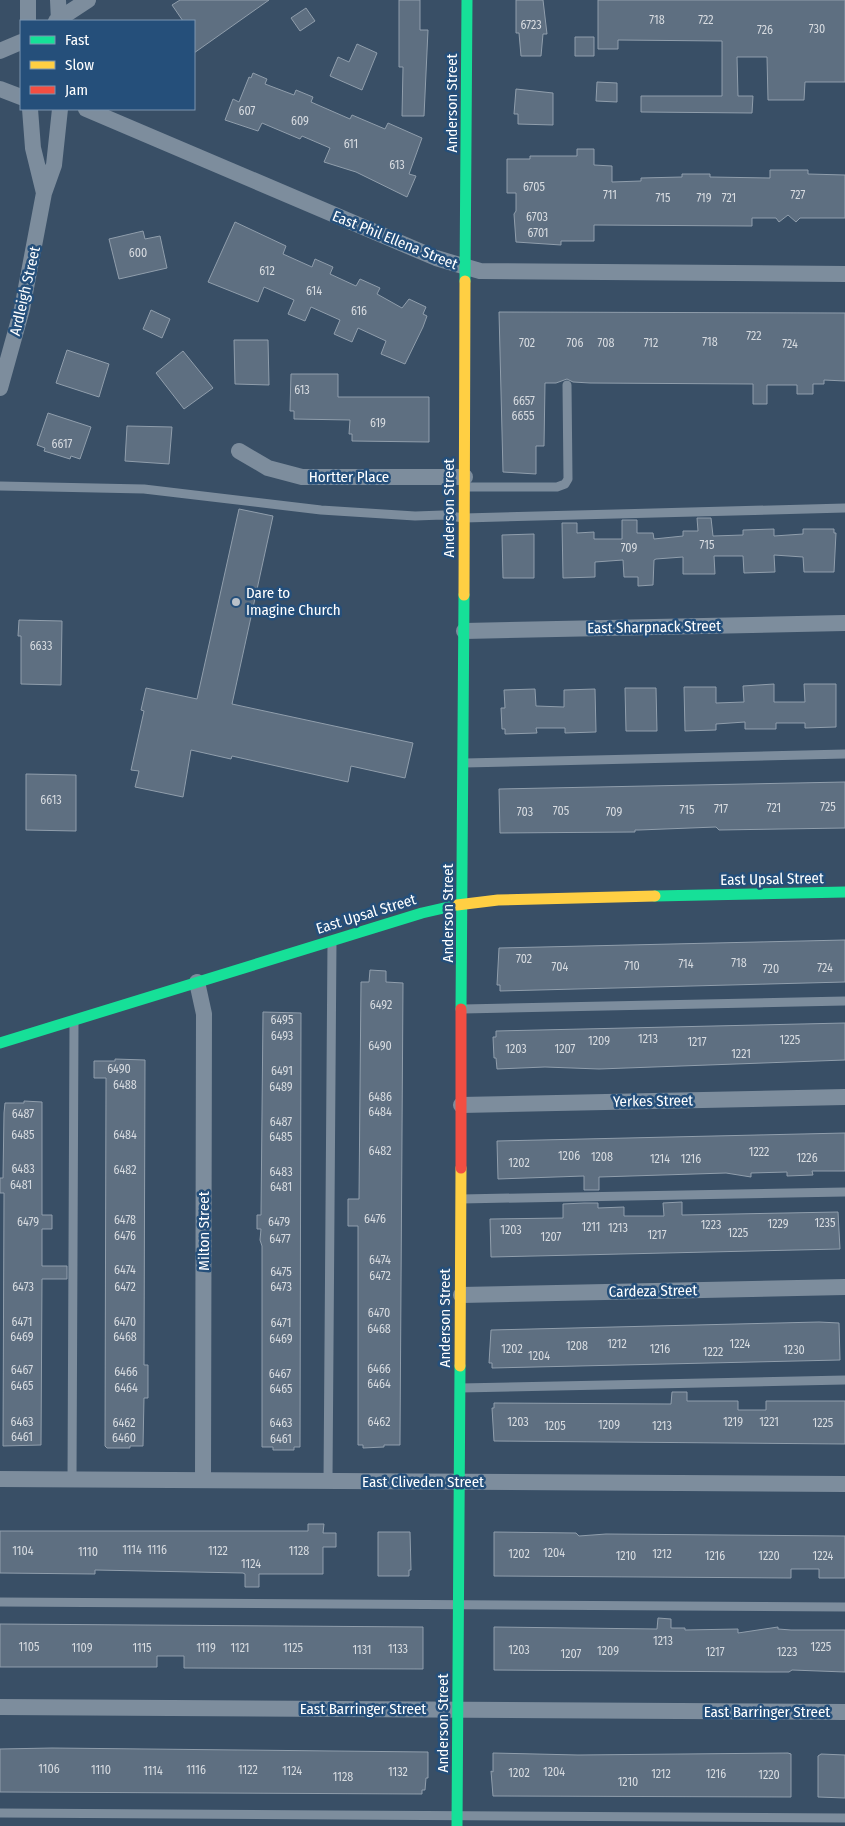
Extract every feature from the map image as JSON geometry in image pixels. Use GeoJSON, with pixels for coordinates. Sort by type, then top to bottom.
{"type":"FeatureCollection","features":[{"type":"Feature","properties":{"kind":"street"},"geometry":{"type":"LineString","coordinates":[[28,0],[28,20]]}},
{"type":"Feature","properties":{"kind":"street"},"geometry":{"type":"LineString","coordinates":[[58,0],[58,20]]}},
{"type":"Feature","properties":{"kind":"street"},"geometry":{"type":"LineString","coordinates":[[59,20],[88,0]]}},
{"type":"Feature","properties":{"kind":"street","name":"Anderson Street"},"geometry":{"type":"LineString","coordinates":[[458,1820],[467,0]]}},
{"type":"Feature","properties":{"kind":"street"},"geometry":{"type":"LineString","coordinates":[[0,51],[20,42]]}},
{"type":"Feature","properties":{"kind":"street"},"geometry":{"type":"LineString","coordinates":[[0,89],[20,97]]}},
{"type":"Feature","properties":{"kind":"street","name":"Ardleigh Street"},"geometry":{"type":"LineString","coordinates":[[30,110],[33,148],[44,192]]}},
{"type":"Feature","properties":{"kind":"street","name":"Ardleigh Street"},"geometry":{"type":"LineString","coordinates":[[0,388],[22,309],[44,192],[54,165],[60,110]]}},
{"type":"Feature","properties":{"kind":"street","name":"East Phil Ellena Street"},"geometry":{"type":"LineString","coordinates":[[88,110],[436,258],[466,268],[494,272],[845,274]]}},
{"type":"Feature","properties":{"kind":"street","name":"Hortter Place"},"geometry":{"type":"LineString","coordinates":[[239,451],[268,468],[302,477],[465,482]]}},
{"type":"Feature","properties":{"kind":"street","name":"East Sharpnack Street"},"geometry":{"type":"LineString","coordinates":[[464,631],[845,623]]}},
{"type":"Feature","properties":{"kind":"street","name":"East Upsal Street"},"geometry":{"type":"LineString","coordinates":[[0,1043],[332,941],[463,903],[491,900],[845,892]]}},
{"type":"Feature","properties":{"kind":"street","name":"Milton Street"},"geometry":{"type":"LineString","coordinates":[[197,982],[204,1014],[203,1480]]}},
{"type":"Feature","properties":{"kind":"street","name":"Yerkes Street"},"geometry":{"type":"LineString","coordinates":[[462,1105],[845,1097]]}},
{"type":"Feature","properties":{"kind":"street","name":"Cardeza Street"},"geometry":{"type":"LineString","coordinates":[[461,1294],[845,1287]]}},
{"type":"Feature","properties":{"kind":"street","name":"East Cliveden Street"},"geometry":{"type":"LineString","coordinates":[[0,1479],[845,1484]]}},
{"type":"Feature","properties":{"kind":"street","name":"East Barringer Street"},"geometry":{"type":"LineString","coordinates":[[0,1707],[845,1712]]}},
{"type":"Feature","properties":{"kind":"lane"},"geometry":{"type":"LineString","coordinates":[[465,482],[558,487],[565,484],[568,479],[567,384]]}},
{"type":"Feature","properties":{"kind":"lane"},"geometry":{"type":"LineString","coordinates":[[0,486],[144,490],[321,510],[415,516],[443,514],[464,518],[845,508]]}},
{"type":"Feature","properties":{"kind":"lane"},"geometry":{"type":"LineString","coordinates":[[464,763],[845,754]]}},
{"type":"Feature","properties":{"kind":"lane"},"geometry":{"type":"LineString","coordinates":[[328,1481],[332,941]]}},
{"type":"Feature","properties":{"kind":"lane"},"geometry":{"type":"LineString","coordinates":[[462,1009],[845,1001]]}},
{"type":"Feature","properties":{"kind":"lane"},"geometry":{"type":"LineString","coordinates":[[72,1480],[74,1020]]}},
{"type":"Feature","properties":{"kind":"lane"},"geometry":{"type":"LineString","coordinates":[[461,1199],[845,1192]]}},
{"type":"Feature","properties":{"kind":"lane"},"geometry":{"type":"LineString","coordinates":[[460,1388],[845,1380]]}},
{"type":"Feature","properties":{"kind":"lane"},"geometry":{"type":"LineString","coordinates":[[0,1602],[845,1607]]}},
{"type":"Feature","properties":{"kind":"lane"},"geometry":{"type":"LineString","coordinates":[[0,1813],[458,1820],[845,1818]]}},
{"type":"Feature","properties":{"kind":"building"},"geometry":{"type":"Polygon","coordinates":[[[180,0],[269,0],[195,52],[195,20],[182,20],[172,5],[180,0]]]}},
{"type":"Feature","properties":{"kind":"building"},"geometry":{"type":"Polygon","coordinates":[[[399,0],[420,0],[420,30],[428,30],[424,116],[402,116],[403,67],[399,67],[399,0]]]}},
{"type":"Feature","properties":{"kind":"building"},"geometry":{"type":"Polygon","coordinates":[[[516,0],[543,0],[547,34],[543,34],[541,56],[521,56],[519,33],[516,33],[516,0]]]}},
{"type":"Feature","properties":{"kind":"building"},"geometry":{"type":"Polygon","coordinates":[[[598,0],[845,0],[845,82],[805,82],[804,100],[768,100],[767,57],[737,57],[738,96],[753,96],[752,113],[641,112],[641,96],[722,96],[722,41],[618,40],[618,49],[598,49],[598,0]]]}},
{"type":"Feature","properties":{"kind":"building"},"geometry":{"type":"Polygon","coordinates":[[[306,8],[315,21],[300,31],[291,18],[306,8]]]}},
{"type":"Feature","properties":{"kind":"building"},"geometry":{"type":"Polygon","coordinates":[[[575,37],[594,37],[594,56],[575,56],[575,37]]]}},
{"type":"Feature","properties":{"kind":"building"},"geometry":{"type":"Polygon","coordinates":[[[357,44],[377,53],[362,90],[330,76],[338,57],[349,62],[357,44]]]}},
{"type":"Feature","properties":{"kind":"building"},"geometry":{"type":"Polygon","coordinates":[[[253,73],[267,79],[265,84],[294,95],[296,90],[313,97],[311,102],[350,119],[352,115],[385,129],[388,123],[422,138],[409,174],[416,176],[407,197],[356,172],[324,162],[330,148],[302,136],[300,139],[262,123],[258,131],[225,120],[233,99],[239,102],[249,77],[251,78],[253,73]]]}},
{"type":"Feature","properties":{"kind":"building"},"geometry":{"type":"Polygon","coordinates":[[[597,82],[617,83],[617,102],[596,101],[597,82]]]}},
{"type":"Feature","properties":{"kind":"building"},"geometry":{"type":"Polygon","coordinates":[[[516,89],[553,93],[553,125],[518,124],[518,114],[514,114],[516,89]]]}},
{"type":"Feature","properties":{"kind":"building"},"geometry":{"type":"Polygon","coordinates":[[[577,149],[594,149],[594,165],[612,166],[612,182],[641,181],[641,178],[682,177],[682,174],[710,174],[710,177],[770,178],[770,170],[808,170],[808,174],[845,175],[845,218],[800,218],[796,222],[788,215],[779,222],[776,218],[752,218],[752,226],[594,225],[594,241],[561,241],[561,245],[516,242],[514,214],[516,211],[516,193],[507,193],[507,159],[530,159],[530,156],[577,156],[577,149]]]}},
{"type":"Feature","properties":{"kind":"building"},"geometry":{"type":"Polygon","coordinates":[[[235,222],[286,246],[283,254],[312,267],[315,259],[333,267],[330,274],[356,286],[360,279],[380,288],[377,294],[402,308],[409,299],[426,307],[423,314],[427,316],[423,327],[405,364],[381,354],[386,341],[358,328],[352,342],[334,334],[340,320],[311,307],[305,321],[288,314],[294,300],[264,287],[258,302],[208,282],[235,222]]]}},
{"type":"Feature","properties":{"kind":"building"},"geometry":{"type":"Polygon","coordinates":[[[143,231],[145,239],[160,236],[167,268],[119,279],[109,239],[143,231]]]}},
{"type":"Feature","properties":{"kind":"building"},"geometry":{"type":"Polygon","coordinates":[[[151,310],[170,319],[162,338],[143,329],[151,310]]]}},
{"type":"Feature","properties":{"kind":"building"},"geometry":{"type":"Polygon","coordinates":[[[499,312],[845,313],[845,381],[824,380],[824,384],[813,384],[813,394],[797,394],[797,385],[767,385],[767,404],[753,404],[753,384],[590,383],[573,382],[567,379],[556,383],[545,383],[544,446],[536,446],[536,474],[503,472],[499,312]]]}},
{"type":"Feature","properties":{"kind":"building"},"geometry":{"type":"Polygon","coordinates":[[[234,340],[268,340],[269,385],[235,384],[234,340]]]}},
{"type":"Feature","properties":{"kind":"building"},"geometry":{"type":"Polygon","coordinates":[[[67,350],[109,364],[99,397],[56,383],[67,350]]]}},
{"type":"Feature","properties":{"kind":"building"},"geometry":{"type":"Polygon","coordinates":[[[183,351],[213,388],[184,409],[156,373],[183,351]]]}},
{"type":"Feature","properties":{"kind":"building"},"geometry":{"type":"Polygon","coordinates":[[[291,374],[338,374],[338,397],[429,397],[429,442],[352,441],[352,434],[349,434],[350,420],[294,419],[294,411],[290,411],[291,374]]]}},
{"type":"Feature","properties":{"kind":"building"},"geometry":{"type":"Polygon","coordinates":[[[48,413],[91,427],[80,459],[71,456],[70,459],[44,451],[45,448],[37,445],[48,413]]]}},
{"type":"Feature","properties":{"kind":"building"},"geometry":{"type":"Polygon","coordinates":[[[127,426],[172,427],[169,464],[125,461],[127,426]]]}},
{"type":"Feature","properties":{"kind":"building","name":"Dare to Imagine Church"},"geometry":{"type":"Polygon","coordinates":[[[239,509],[273,516],[232,704],[413,743],[405,778],[351,766],[348,782],[232,756],[231,759],[191,750],[183,797],[135,787],[139,771],[131,770],[144,711],[141,710],[146,688],[197,699],[239,509]]]}},
{"type":"Feature","properties":{"kind":"building"},"geometry":{"type":"Polygon","coordinates":[[[697,518],[711,518],[713,536],[743,535],[743,530],[774,529],[774,536],[803,534],[803,529],[834,529],[834,533],[836,533],[834,572],[804,572],[803,557],[774,555],[775,572],[744,573],[743,556],[714,556],[715,574],[683,574],[683,557],[656,559],[654,560],[653,585],[638,586],[638,577],[624,577],[623,560],[595,562],[595,577],[563,578],[562,523],[577,523],[577,533],[594,532],[594,539],[622,539],[622,520],[637,520],[637,533],[653,533],[654,539],[683,536],[683,531],[698,531],[697,518]]]}},
{"type":"Feature","properties":{"kind":"building"},"geometry":{"type":"Polygon","coordinates":[[[534,534],[534,578],[503,578],[502,535],[534,534]]]}},
{"type":"Feature","properties":{"kind":"building"},"geometry":{"type":"Polygon","coordinates":[[[19,620],[62,621],[61,685],[21,684],[19,620]]]}},
{"type":"Feature","properties":{"kind":"building"},"geometry":{"type":"Polygon","coordinates":[[[774,684],[774,702],[805,702],[804,684],[836,684],[836,727],[805,728],[805,723],[776,723],[776,729],[745,729],[745,722],[716,724],[716,730],[685,731],[684,687],[716,687],[716,703],[744,702],[743,686],[774,684]]]}},
{"type":"Feature","properties":{"kind":"building"},"geometry":{"type":"Polygon","coordinates":[[[625,688],[656,688],[657,731],[626,731],[625,688]]]}},
{"type":"Feature","properties":{"kind":"building"},"geometry":{"type":"Polygon","coordinates":[[[535,689],[536,706],[564,707],[564,690],[595,689],[596,732],[565,733],[565,728],[536,728],[537,733],[505,734],[505,729],[502,729],[501,708],[505,708],[504,690],[535,689]]]}},
{"type":"Feature","properties":{"kind":"building"},"geometry":{"type":"Polygon","coordinates":[[[26,774],[76,775],[76,831],[26,830],[26,774]]]}},
{"type":"Feature","properties":{"kind":"building"},"geometry":{"type":"Polygon","coordinates":[[[845,782],[845,828],[719,830],[716,827],[635,830],[635,832],[500,833],[499,789],[845,782]]]}},
{"type":"Feature","properties":{"kind":"building"},"geometry":{"type":"Polygon","coordinates":[[[845,940],[845,982],[500,991],[500,985],[497,985],[499,948],[845,940]]]}},
{"type":"Feature","properties":{"kind":"building"},"geometry":{"type":"Polygon","coordinates":[[[370,970],[386,971],[386,982],[403,983],[400,1445],[363,1448],[363,1445],[358,1445],[358,1226],[348,1226],[348,1199],[359,1199],[361,982],[369,982],[370,970]]]}},
{"type":"Feature","properties":{"kind":"building"},"geometry":{"type":"Polygon","coordinates":[[[263,1012],[301,1013],[300,1447],[294,1447],[294,1450],[273,1450],[273,1447],[262,1447],[262,1246],[260,1240],[261,1229],[257,1229],[257,1215],[261,1215],[263,1012]]]}},
{"type":"Feature","properties":{"kind":"building"},"geometry":{"type":"Polygon","coordinates":[[[845,1023],[845,1060],[599,1069],[545,1067],[497,1069],[496,1058],[494,1058],[493,1037],[496,1037],[496,1031],[845,1023]]]}},
{"type":"Feature","properties":{"kind":"building"},"geometry":{"type":"Polygon","coordinates":[[[115,1059],[145,1060],[144,1365],[148,1365],[148,1398],[144,1398],[143,1446],[130,1446],[130,1448],[107,1448],[105,1446],[106,1078],[94,1078],[94,1061],[115,1061],[115,1059]]]}},
{"type":"Feature","properties":{"kind":"building"},"geometry":{"type":"Polygon","coordinates":[[[24,1101],[42,1102],[42,1215],[52,1215],[52,1229],[42,1229],[42,1266],[67,1266],[67,1279],[42,1279],[41,1445],[3,1446],[4,1193],[0,1193],[0,1178],[3,1178],[5,1103],[24,1103],[24,1101]]]}},
{"type":"Feature","properties":{"kind":"building"},"geometry":{"type":"Polygon","coordinates":[[[845,1133],[845,1171],[812,1171],[813,1175],[787,1176],[787,1172],[751,1173],[751,1177],[726,1173],[599,1177],[599,1190],[584,1190],[584,1176],[498,1179],[497,1141],[845,1133]]]}},
{"type":"Feature","properties":{"kind":"building"},"geometry":{"type":"Polygon","coordinates":[[[682,1202],[682,1215],[838,1212],[840,1249],[491,1257],[490,1219],[563,1218],[563,1204],[584,1203],[598,1203],[598,1208],[624,1207],[624,1216],[664,1216],[663,1203],[682,1202]]]}},
{"type":"Feature","properties":{"kind":"building"},"geometry":{"type":"Polygon","coordinates":[[[839,1323],[840,1360],[492,1368],[492,1363],[489,1363],[491,1330],[839,1323]]]}},
{"type":"Feature","properties":{"kind":"building"},"geometry":{"type":"Polygon","coordinates":[[[672,1392],[687,1392],[687,1401],[738,1401],[738,1410],[766,1410],[766,1401],[845,1401],[845,1444],[494,1441],[492,1408],[494,1408],[494,1403],[671,1404],[672,1392]]]}},
{"type":"Feature","properties":{"kind":"building"},"geometry":{"type":"Polygon","coordinates":[[[308,1524],[324,1524],[323,1533],[336,1533],[336,1547],[323,1547],[323,1574],[259,1574],[259,1587],[245,1587],[245,1574],[243,1573],[95,1570],[95,1574],[0,1573],[0,1531],[308,1531],[308,1524]]]}},
{"type":"Feature","properties":{"kind":"building"},"geometry":{"type":"Polygon","coordinates":[[[378,1532],[410,1532],[411,1570],[409,1570],[409,1576],[378,1576],[378,1532]]]}},
{"type":"Feature","properties":{"kind":"building"},"geometry":{"type":"Polygon","coordinates":[[[494,1532],[576,1533],[579,1536],[606,1534],[845,1536],[845,1578],[819,1578],[819,1569],[791,1569],[791,1578],[494,1576],[494,1532]]]}},
{"type":"Feature","properties":{"kind":"building"},"geometry":{"type":"Polygon","coordinates":[[[658,1618],[671,1619],[671,1628],[685,1628],[685,1630],[738,1629],[738,1633],[778,1627],[778,1629],[791,1630],[845,1630],[845,1672],[792,1670],[789,1672],[766,1672],[494,1670],[494,1627],[657,1629],[658,1618]]]}},
{"type":"Feature","properties":{"kind":"building"},"geometry":{"type":"Polygon","coordinates":[[[0,1624],[423,1627],[423,1669],[184,1668],[184,1656],[157,1656],[157,1667],[0,1667],[0,1624]]]}},
{"type":"Feature","properties":{"kind":"building"},"geometry":{"type":"Polygon","coordinates":[[[0,1749],[428,1752],[428,1778],[426,1778],[425,1790],[422,1790],[422,1794],[0,1792],[0,1749]]]}},
{"type":"Feature","properties":{"kind":"building"},"geometry":{"type":"Polygon","coordinates":[[[493,1753],[578,1755],[788,1753],[791,1754],[791,1797],[493,1796],[491,1771],[493,1772],[493,1753]]]}},
{"type":"Feature","properties":{"kind":"building"},"geometry":{"type":"Polygon","coordinates":[[[821,1754],[845,1755],[845,1798],[818,1797],[818,1756],[821,1754]]]}},
{"type":"Feature","properties":{"kind":"traffic: fast"},"geometry":{"type":"LineString","coordinates":[[465,281],[467,0]]}},
{"type":"Feature","properties":{"kind":"traffic: fast"},"geometry":{"type":"LineString","coordinates":[[461,1009],[464,595]]}},
{"type":"Feature","properties":{"kind":"traffic: fast"},"geometry":{"type":"LineString","coordinates":[[655,896],[845,892]]}},
{"type":"Feature","properties":{"kind":"traffic: fast"},"geometry":{"type":"LineString","coordinates":[[0,1043],[422,913],[457,905]]}},
{"type":"Feature","properties":{"kind":"traffic: fast"},"geometry":{"type":"LineString","coordinates":[[457,1826],[460,1366]]}},
{"type":"Feature","properties":{"kind":"traffic: slow"},"geometry":{"type":"LineString","coordinates":[[464,595],[465,281]]}},
{"type":"Feature","properties":{"kind":"traffic: slow"},"geometry":{"type":"LineString","coordinates":[[457,905],[498,900],[655,896]]}},
{"type":"Feature","properties":{"kind":"traffic: slow"},"geometry":{"type":"LineString","coordinates":[[460,1366],[461,1168]]}},
{"type":"Feature","properties":{"kind":"traffic: jam"},"geometry":{"type":"LineString","coordinates":[[461,1009],[461,1168]]}},
{"type":"Feature","properties":{"kind":"place","name":"Dare to Imagine Church"},"geometry":{"type":"Point","coordinates":[236,602]}}]}
